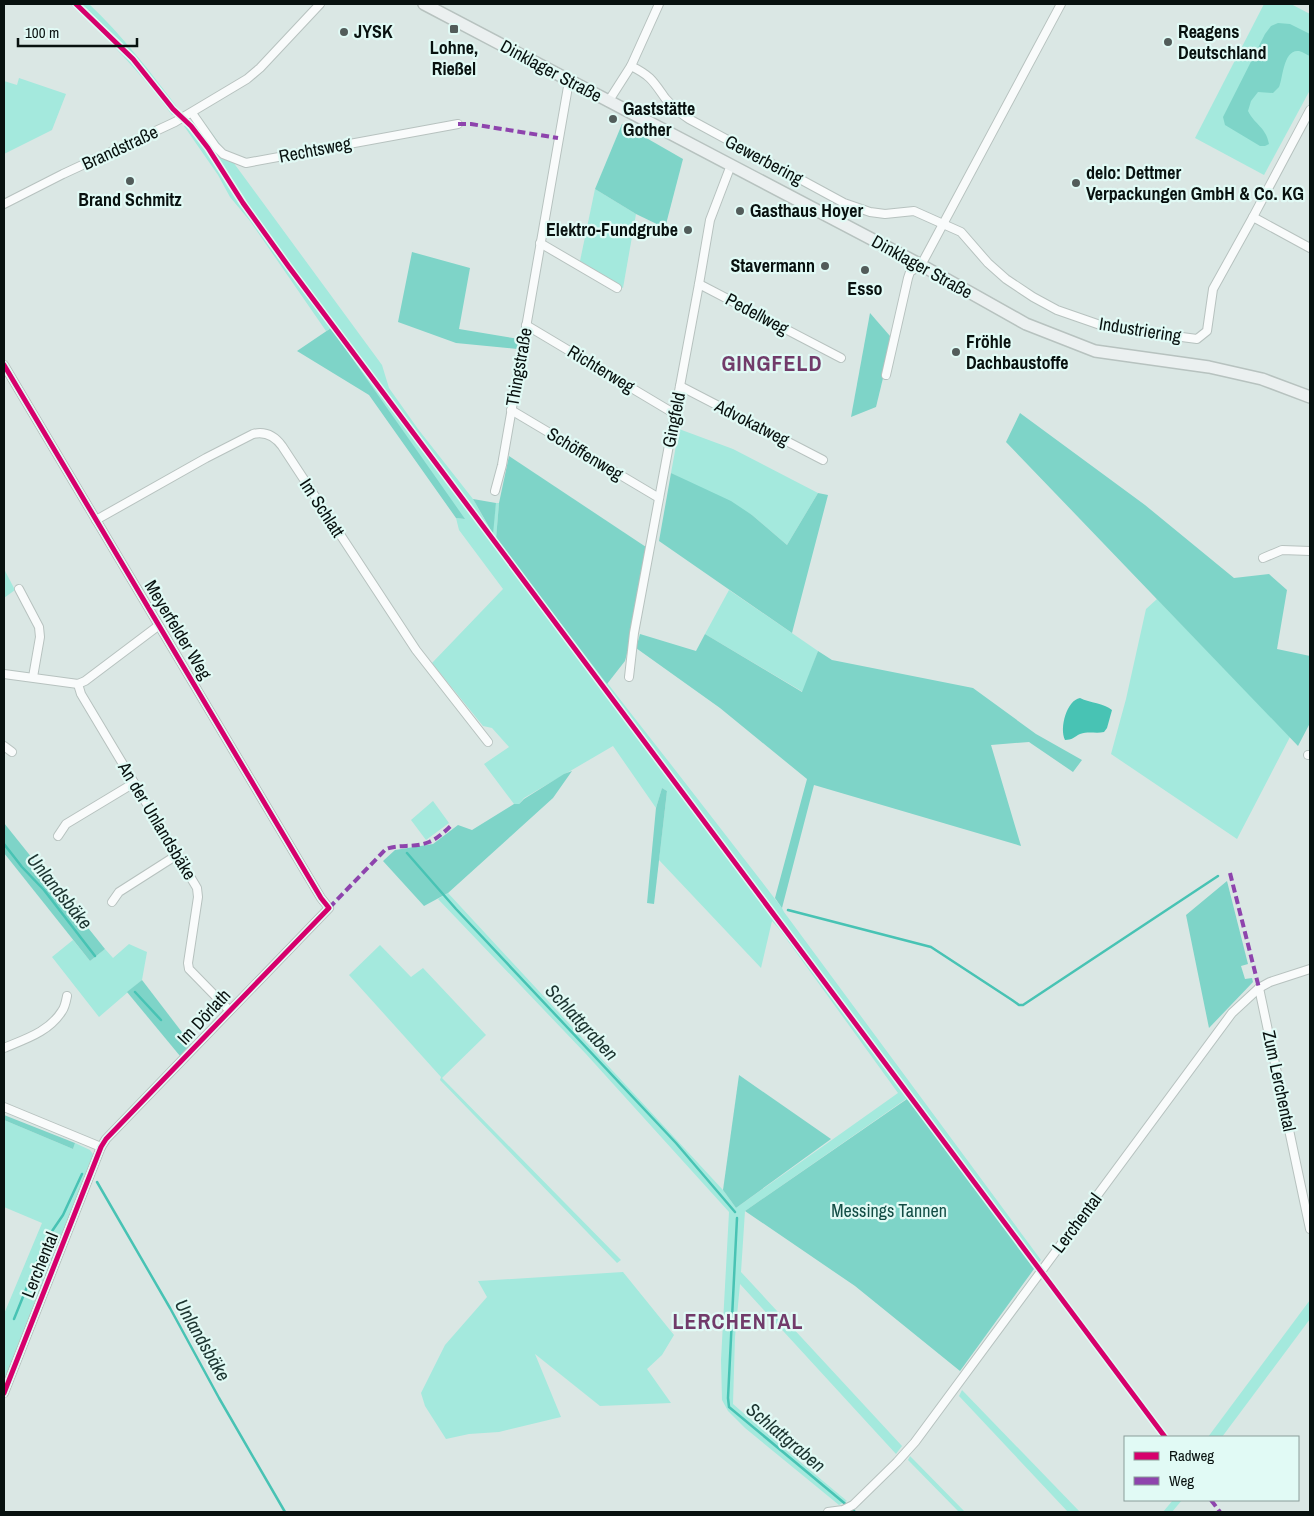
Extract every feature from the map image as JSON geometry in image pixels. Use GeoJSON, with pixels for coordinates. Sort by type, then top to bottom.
{"type":"FeatureCollection","features":[{"type":"Feature","properties":{"kind":"main road","name":"Dinklager Straße"},"geometry":{"type":"LineString","coordinates":[[424,4],[608,102],[921,264],[1026,324],[1095,351],[1209,367],[1262,379],[1310,397]]}},
{"type":"Feature","properties":{"kind":"street","name":"Brandstraße"},"geometry":{"type":"LineString","coordinates":[[4,204],[192,113],[247,79],[260,68],[320,4]]}},
{"type":"Feature","properties":{"kind":"street"},"geometry":{"type":"LineString","coordinates":[[608,102],[631,66],[659,4]]}},
{"type":"Feature","properties":{"kind":"street"},"geometry":{"type":"LineString","coordinates":[[886,375],[910,272],[921,264],[944,224],[1061,4]]}},
{"type":"Feature","properties":{"kind":"street","name":"Gewerbering"},"geometry":{"type":"LineString","coordinates":[[631,66],[654,80],[675,108],[689,119],[844,203],[870,212],[885,214],[914,211],[944,224]]}},
{"type":"Feature","properties":{"kind":"street","name":"Thingstraße"},"geometry":{"type":"LineString","coordinates":[[495,491],[502,465],[569,81]]}},
{"type":"Feature","properties":{"kind":"street","name":"Industriering"},"geometry":{"type":"LineString","coordinates":[[944,224],[961,232],[1006,279],[1032,298],[1057,310],[1106,328],[1197,339],[1208,331],[1213,289],[1310,110]]}},
{"type":"Feature","properties":{"kind":"street","name":"Rechtsweg"},"geometry":{"type":"LineString","coordinates":[[192,113],[215,146],[223,154],[246,162],[458,124]]}},
{"type":"Feature","properties":{"kind":"street","name":"Gingfeld"},"geometry":{"type":"LineString","coordinates":[[629,677],[634,633],[710,220],[731,165]]}},
{"type":"Feature","properties":{"kind":"street"},"geometry":{"type":"LineString","coordinates":[[1253,217],[1310,248]]}},
{"type":"Feature","properties":{"kind":"street"},"geometry":{"type":"LineString","coordinates":[[540,242],[616,288]]}},
{"type":"Feature","properties":{"kind":"street","name":"Pedellweg"},"geometry":{"type":"LineString","coordinates":[[699,284],[841,358]]}},
{"type":"Feature","properties":{"kind":"street","name":"Richterweg"},"geometry":{"type":"LineString","coordinates":[[526,325],[675,414]]}},
{"type":"Feature","properties":{"kind":"street","name":"Meyerfelder Weg"},"geometry":{"type":"LineString","coordinates":[[4,365],[158,626],[321,898],[329,908]]}},
{"type":"Feature","properties":{"kind":"street","name":"Advokatweg"},"geometry":{"type":"LineString","coordinates":[[680,386],[823,460]]}},
{"type":"Feature","properties":{"kind":"street","name":"Schöffenweg"},"geometry":{"type":"LineString","coordinates":[[511,410],[659,498]]}},
{"type":"Feature","properties":{"kind":"street","name":"Im Schlatt"},"geometry":{"type":"LineString","coordinates":[[96,520],[206,458],[253,434],[258,432],[271,435],[282,446],[416,650],[488,742]]}},
{"type":"Feature","properties":{"kind":"street"},"geometry":{"type":"LineString","coordinates":[[1263,558],[1282,550],[1310,551]]}},
{"type":"Feature","properties":{"kind":"street"},"geometry":{"type":"LineString","coordinates":[[19,589],[39,626],[40,637],[33,677]]}},
{"type":"Feature","properties":{"kind":"street"},"geometry":{"type":"LineString","coordinates":[[4,674],[78,684],[85,682],[158,626]]}},
{"type":"Feature","properties":{"kind":"street","name":"An der Unlandsbäke"},"geometry":{"type":"LineString","coordinates":[[78,684],[81,694],[198,892],[189,969],[229,1010]]}},
{"type":"Feature","properties":{"kind":"street"},"geometry":{"type":"LineString","coordinates":[[4,746],[12,752]]}},
{"type":"Feature","properties":{"kind":"street"},"geometry":{"type":"LineString","coordinates":[[58,836],[66,824],[134,783]]}},
{"type":"Feature","properties":{"kind":"street"},"geometry":{"type":"LineString","coordinates":[[112,902],[120,892],[177,856]]}},
{"type":"Feature","properties":{"kind":"street","name":"Im Dörlath"},"geometry":{"type":"LineString","coordinates":[[101,1147],[106,1139],[229,1010],[329,908]]}},
{"type":"Feature","properties":{"kind":"street"},"geometry":{"type":"LineString","coordinates":[[1259,988],[1270,982],[1310,970]]}},
{"type":"Feature","properties":{"kind":"street","name":"Zum Lerchental"},"geometry":{"type":"LineString","coordinates":[[1259,988],[1310,1229]]}},
{"type":"Feature","properties":{"kind":"street","name":"Lerchental"},"geometry":{"type":"LineString","coordinates":[[828,1512],[843,1510],[853,1504],[897,1462],[920,1436],[1232,1013],[1259,988]]}},
{"type":"Feature","properties":{"kind":"street"},"geometry":{"type":"LineString","coordinates":[[4,1048],[38,1034],[45,1029],[63,1010],[67,996]]}},
{"type":"Feature","properties":{"kind":"street"},"geometry":{"type":"LineString","coordinates":[[4,1107],[101,1147]]}},
{"type":"Feature","properties":{"kind":"street","name":"Lerchental"},"geometry":{"type":"LineString","coordinates":[[4,1393],[101,1147]]}},
{"type":"Feature","properties":{"kind":"shaded area"},"geometry":{"type":"Polygon","coordinates":[[[70,4],[89,4],[102,16],[148,69],[180,111],[172,115],[124,57],[70,4]]]}},
{"type":"Feature","properties":{"kind":"shaded area"},"geometry":{"type":"Polygon","coordinates":[[[1264,4],[1291,4],[1310,14],[1310,90],[1264,175],[1195,138],[1264,4]]]}},
{"type":"Feature","properties":{"kind":"shaded area"},"geometry":{"type":"Polygon","coordinates":[[[19,78],[66,94],[52,130],[4,154],[4,81],[17,85],[19,78]]]}},
{"type":"Feature","properties":{"kind":"shaded area"},"geometry":{"type":"Polygon","coordinates":[[[200,117],[382,365],[389,388],[418,429],[473,499],[492,533],[496,503],[499,503],[496,539],[782,908],[1041,1260],[1034,1269],[906,1099],[745,1211],[741,1272],[902,1446],[896,1454],[740,1284],[735,1337],[733,1404],[847,1501],[839,1505],[745,1428],[728,1411],[722,1400],[721,1360],[729,1212],[586,1054],[438,899],[448,893],[723,1190],[736,1208],[898,1093],[772,921],[761,968],[659,860],[667,791],[662,788],[656,808],[613,746],[524,798],[519,804],[514,804],[484,764],[509,747],[492,728],[483,726],[432,663],[503,589],[459,530],[456,518],[464,519],[331,328],[326,331],[250,221],[230,197],[218,175],[184,126],[200,117]]]}},
{"type":"Feature","properties":{"kind":"shaded area"},"geometry":{"type":"Polygon","coordinates":[[[595,189],[636,214],[623,288],[580,261],[595,189]]]}},
{"type":"Feature","properties":{"kind":"shaded area"},"geometry":{"type":"Polygon","coordinates":[[[679,429],[733,449],[818,493],[787,545],[752,515],[671,473],[679,429]]]}},
{"type":"Feature","properties":{"kind":"shaded area"},"geometry":{"type":"Polygon","coordinates":[[[4,569],[15,590],[4,598],[4,569]]]}},
{"type":"Feature","properties":{"kind":"shaded area"},"geometry":{"type":"Polygon","coordinates":[[[729,590],[818,651],[803,692],[705,634],[729,590]]]}},
{"type":"Feature","properties":{"kind":"shaded area"},"geometry":{"type":"Polygon","coordinates":[[[1157,599],[1290,737],[1237,839],[1111,754],[1126,699],[1146,609],[1157,599]]]}},
{"type":"Feature","properties":{"kind":"shaded area"},"geometry":{"type":"Polygon","coordinates":[[[1080,698],[1112,710],[1107,728],[1104,732],[1083,733],[1065,740],[1063,729],[1065,715],[1071,704],[1080,698]]]}},
{"type":"Feature","properties":{"kind":"shaded area"},"geometry":{"type":"Polygon","coordinates":[[[433,801],[449,823],[426,840],[411,820],[433,801]]]}},
{"type":"Feature","properties":{"kind":"shaded area"},"geometry":{"type":"Polygon","coordinates":[[[73,940],[90,961],[105,949],[113,958],[129,944],[147,952],[142,980],[99,1017],[52,957],[73,940]]]}},
{"type":"Feature","properties":{"kind":"shaded area"},"geometry":{"type":"Polygon","coordinates":[[[380,945],[411,977],[423,968],[486,1035],[442,1078],[621,1260],[617,1263],[440,1080],[441,1077],[349,975],[380,945]]]}},
{"type":"Feature","properties":{"kind":"shaded area"},"geometry":{"type":"Polygon","coordinates":[[[4,1120],[73,1149],[75,1143],[90,1150],[95,1157],[4,1381],[4,1314],[42,1223],[4,1207],[4,1120]]]}},
{"type":"Feature","properties":{"kind":"shaded area"},"geometry":{"type":"Polygon","coordinates":[[[623,1272],[674,1335],[662,1355],[647,1369],[671,1403],[600,1406],[535,1354],[561,1417],[499,1432],[469,1434],[446,1439],[425,1406],[421,1393],[445,1345],[487,1297],[478,1281],[623,1272]]]}},
{"type":"Feature","properties":{"kind":"shaded area"},"geometry":{"type":"Polygon","coordinates":[[[1310,1300],[1310,1319],[1223,1436],[1209,1436],[1310,1300]]]}},
{"type":"Feature","properties":{"kind":"shaded area"},"geometry":{"type":"Polygon","coordinates":[[[962,1390],[1080,1512],[1068,1512],[959,1396],[962,1390]]]}},
{"type":"Feature","properties":{"kind":"shaded area"},"geometry":{"type":"Polygon","coordinates":[[[910,1456],[965,1512],[959,1512],[908,1460],[910,1456]]]}},
{"type":"Feature","properties":{"kind":"shaded area"},"geometry":{"type":"Polygon","coordinates":[[[1172,1501],[1181,1501],[1172,1512],[1163,1512],[1172,1501]]]}},
{"type":"Feature","properties":{"kind":"green space"},"geometry":{"type":"Polygon","coordinates":[[[1278,23],[1290,24],[1310,34],[1310,56],[1299,51],[1290,55],[1287,59],[1279,87],[1273,93],[1258,92],[1251,101],[1248,111],[1268,138],[1269,144],[1260,146],[1225,125],[1223,117],[1265,34],[1271,26],[1278,23]]]}},
{"type":"Feature","properties":{"kind":"green space"},"geometry":{"type":"Polygon","coordinates":[[[622,124],[683,159],[665,228],[636,214],[595,189],[622,124]]]}},
{"type":"Feature","properties":{"kind":"green space"},"geometry":{"type":"Polygon","coordinates":[[[412,252],[470,268],[459,329],[519,339],[517,349],[456,343],[398,322],[412,252]]]}},
{"type":"Feature","properties":{"kind":"green space"},"geometry":{"type":"Polygon","coordinates":[[[870,313],[890,336],[884,374],[876,407],[851,417],[870,313]]]}},
{"type":"Feature","properties":{"kind":"green space"},"geometry":{"type":"Polygon","coordinates":[[[331,328],[465,519],[456,518],[369,395],[297,351],[331,328]]]}},
{"type":"Feature","properties":{"kind":"green space"},"geometry":{"type":"Polygon","coordinates":[[[1020,413],[1145,505],[1234,578],[1269,574],[1287,590],[1277,649],[1310,656],[1310,723],[1298,746],[1006,442],[1020,413]]]}},
{"type":"Feature","properties":{"kind":"green space"},"geometry":{"type":"Polygon","coordinates":[[[509,456],[646,547],[633,631],[625,661],[607,684],[496,539],[499,503],[509,456]]]}},
{"type":"Feature","properties":{"kind":"green space"},"geometry":{"type":"Polygon","coordinates":[[[671,473],[731,501],[752,515],[787,545],[818,493],[828,495],[792,633],[659,541],[671,473]]]}},
{"type":"Feature","properties":{"kind":"green space"},"geometry":{"type":"Polygon","coordinates":[[[473,499],[496,503],[493,534],[473,499]]]}},
{"type":"Feature","properties":{"kind":"green space"},"geometry":{"type":"Polygon","coordinates":[[[640,634],[696,651],[705,634],[802,692],[818,651],[832,660],[973,688],[1036,734],[1082,760],[1073,772],[1029,742],[991,745],[1021,846],[814,785],[782,908],[775,898],[807,779],[720,708],[636,648],[640,634]]]}},
{"type":"Feature","properties":{"kind":"green space"},"geometry":{"type":"Polygon","coordinates":[[[572,771],[553,798],[448,893],[424,906],[383,861],[395,850],[433,844],[458,825],[472,830],[572,771]]]}},
{"type":"Feature","properties":{"kind":"green space"},"geometry":{"type":"Polygon","coordinates":[[[662,788],[667,791],[654,904],[647,903],[656,808],[662,788]]]}},
{"type":"Feature","properties":{"kind":"green space"},"geometry":{"type":"Polygon","coordinates":[[[4,823],[105,949],[90,961],[4,853],[4,823]]]}},
{"type":"Feature","properties":{"kind":"green space"},"geometry":{"type":"Polygon","coordinates":[[[1227,881],[1248,964],[1241,966],[1245,979],[1252,978],[1253,982],[1209,1028],[1186,915],[1227,881]]]}},
{"type":"Feature","properties":{"kind":"green space"},"geometry":{"type":"Polygon","coordinates":[[[142,980],[191,1044],[180,1056],[127,992],[142,980]]]}},
{"type":"Feature","properties":{"kind":"green space","name":"Messings Tannen"},"geometry":{"type":"Polygon","coordinates":[[[739,1075],[831,1139],[736,1208],[723,1190],[739,1075]]]}},
{"type":"Feature","properties":{"kind":"green space","name":"Messings Tannen"},"geometry":{"type":"Polygon","coordinates":[[[907,1099],[1034,1269],[960,1371],[855,1286],[745,1211],[907,1099]]]}},
{"type":"Feature","properties":{"kind":"green space"},"geometry":{"type":"Polygon","coordinates":[[[4,1115],[75,1143],[73,1149],[4,1120],[4,1115]]]}},
{"type":"Feature","properties":{"kind":"waterway","name":"Unlandsbäke"},"geometry":{"type":"LineString","coordinates":[[4,844],[22,867],[44,890],[95,956]]}},
{"type":"Feature","properties":{"kind":"waterway","name":"Schlattgraben"},"geometry":{"type":"LineString","coordinates":[[407,853],[456,909],[676,1143],[735,1212]]}},
{"type":"Feature","properties":{"kind":"waterway"},"geometry":{"type":"LineString","coordinates":[[788,910],[931,947],[1019,1005],[1023,1005],[1218,876]]}},
{"type":"Feature","properties":{"kind":"waterway","name":"Unlandsbäke"},"geometry":{"type":"LineString","coordinates":[[135,992],[161,1020]]}},
{"type":"Feature","properties":{"kind":"waterway"},"geometry":{"type":"LineString","coordinates":[[14,1319],[46,1240],[63,1215],[82,1174]]}},
{"type":"Feature","properties":{"kind":"waterway","name":"Unlandsbäke"},"geometry":{"type":"LineString","coordinates":[[97,1182],[285,1512]]}},
{"type":"Feature","properties":{"kind":"waterway","name":"Schlattgraben"},"geometry":{"type":"LineString","coordinates":[[737,1218],[729,1407],[855,1512]]}},
{"type":"Feature","properties":{"kind":"marked path"},"geometry":{"type":"LineString","coordinates":[[458,124],[471,124],[558,138]]}},
{"type":"Feature","properties":{"kind":"marked path"},"geometry":{"type":"LineString","coordinates":[[329,908],[386,849],[429,842],[452,825]]}},
{"type":"Feature","properties":{"kind":"marked path"},"geometry":{"type":"LineString","coordinates":[[1230,873],[1259,988]]}},
{"type":"Feature","properties":{"kind":"marked path"},"geometry":{"type":"LineString","coordinates":[[1212,1501],[1220,1512]]}},
{"type":"Feature","properties":{"kind":"cycle path"},"geometry":{"type":"LineString","coordinates":[[76,4],[133,59],[173,109],[191,126],[208,148],[243,203],[289,267],[1164,1436]]}},
{"type":"Feature","properties":{"kind":"cycle path"},"geometry":{"type":"LineString","coordinates":[[4,365],[321,898],[329,908],[106,1139],[101,1147],[4,1393]]}},
{"type":"Feature","properties":{"kind":"place","name":"Lohne, Rießel"},"geometry":{"type":"Point","coordinates":[454,29]}},
{"type":"Feature","properties":{"kind":"place","name":"JYSK"},"geometry":{"type":"Point","coordinates":[344,32]}},
{"type":"Feature","properties":{"kind":"place","name":"Reagens Deutschland"},"geometry":{"type":"Point","coordinates":[1168,42]}},
{"type":"Feature","properties":{"kind":"place","name":"Gaststätte Gother"},"geometry":{"type":"Point","coordinates":[613,119]}},
{"type":"Feature","properties":{"kind":"place","name":"Brand Schmitz"},"geometry":{"type":"Point","coordinates":[130,181]}},
{"type":"Feature","properties":{"kind":"place","name":"delo: Dettmer Verpackungen GmbH & Co. KG"},"geometry":{"type":"Point","coordinates":[1076,183]}},
{"type":"Feature","properties":{"kind":"place","name":"Gasthaus Hoyer"},"geometry":{"type":"Point","coordinates":[740,211]}},
{"type":"Feature","properties":{"kind":"place","name":"Elektro-Fundgrube"},"geometry":{"type":"Point","coordinates":[688,230]}},
{"type":"Feature","properties":{"kind":"place","name":"Stavermann"},"geometry":{"type":"Point","coordinates":[825,266]}},
{"type":"Feature","properties":{"kind":"place","name":"Esso"},"geometry":{"type":"Point","coordinates":[865,270]}},
{"type":"Feature","properties":{"kind":"place","name":"Fröhle Dachbaustoffe"},"geometry":{"type":"Point","coordinates":[956,352]}},
{"type":"Feature","properties":{"kind":"district","name":"GINGFELD"},"geometry":{"type":"Point","coordinates":[772,363]}},
{"type":"Feature","properties":{"kind":"district","name":"LERCHENTAL"},"geometry":{"type":"Point","coordinates":[738,1321]}}]}
